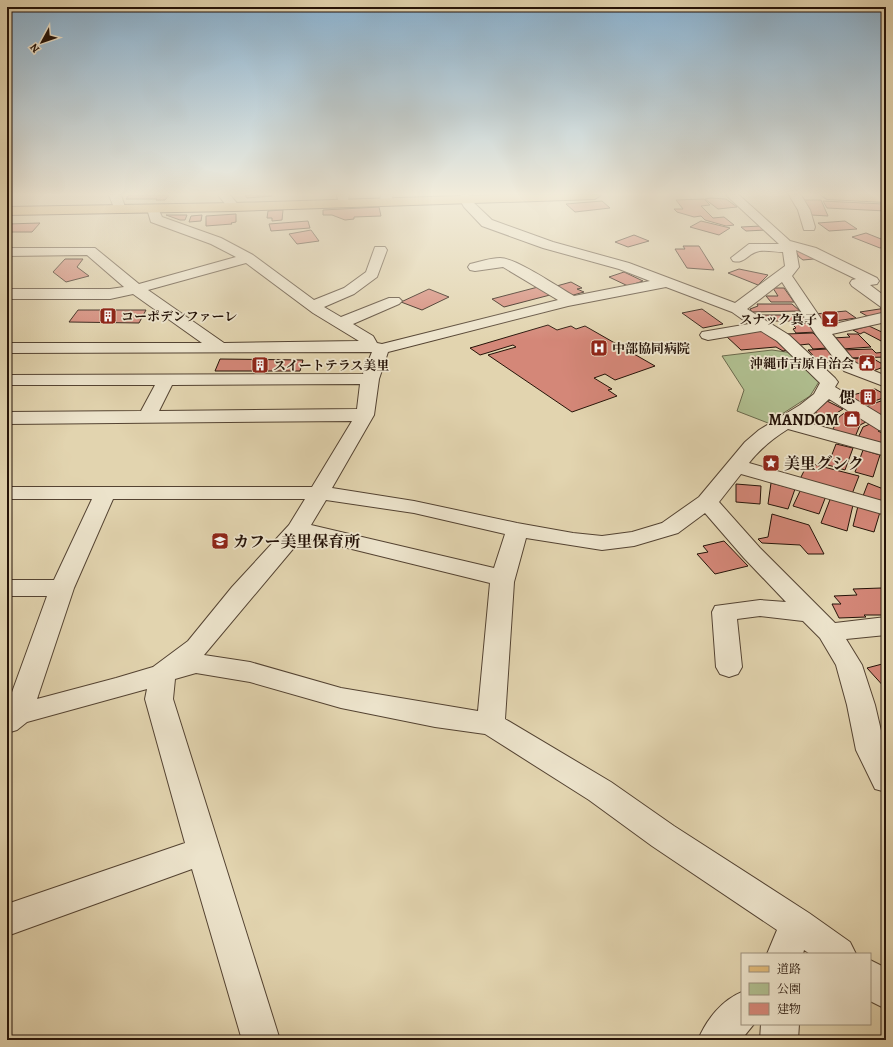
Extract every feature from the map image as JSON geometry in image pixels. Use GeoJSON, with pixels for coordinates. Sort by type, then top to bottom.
{"type":"FeatureCollection","features":[{"type":"Feature","properties":{"kind":"street"},"geometry":{"type":"LineString","coordinates":[[221,244],[248,258],[313,306],[367,339],[376,348]]}},
{"type":"Feature","properties":{"kind":"street"},"geometry":{"type":"LineString","coordinates":[[7,493],[321,493],[414,507],[517,530],[602,543],[634,539],[670,528],[707,502],[752,446],[766,434],[812,405],[821,397],[826,389],[829,382],[783,338],[737,309],[624,266],[545,244]]}},
{"type":"Feature","properties":{"kind":"street"},"geometry":{"type":"LineString","coordinates":[[737,309],[768,284],[784,275],[792,267],[787,246]]}},
{"type":"Feature","properties":{"kind":"street"},"geometry":{"type":"LineString","coordinates":[[738,258],[754,247],[801,246],[816,251],[836,264],[879,280]]}},
{"type":"Feature","properties":{"kind":"street"},"geometry":{"type":"LineString","coordinates":[[313,306],[349,291],[372,274],[380,250]]}},
{"type":"Feature","properties":{"kind":"street"},"geometry":{"type":"LineString","coordinates":[[7,252],[90,252],[136,289],[220,348]]}},
{"type":"Feature","properties":{"kind":"street"},"geometry":{"type":"LineString","coordinates":[[7,294],[110,294],[136,289],[248,258]]}},
{"type":"Feature","properties":{"kind":"street"},"geometry":{"type":"LineString","coordinates":[[475,267],[500,262],[507,263],[571,301]]}},
{"type":"Feature","properties":{"kind":"street"},"geometry":{"type":"LineString","coordinates":[[784,275],[822,332],[850,367]]}},
{"type":"Feature","properties":{"kind":"street"},"geometry":{"type":"LineString","coordinates":[[879,280],[857,283],[886,304]]}},
{"type":"Feature","properties":{"kind":"street"},"geometry":{"type":"LineString","coordinates":[[7,348],[376,348],[571,301],[668,282]]}},
{"type":"Feature","properties":{"kind":"street"},"geometry":{"type":"LineString","coordinates":[[340,323],[394,300]]}},
{"type":"Feature","properties":{"kind":"street"},"geometry":{"type":"LineString","coordinates":[[822,332],[886,317]]}},
{"type":"Feature","properties":{"kind":"street"},"geometry":{"type":"LineString","coordinates":[[708,335],[764,326]]}},
{"type":"Feature","properties":{"kind":"street"},"geometry":{"type":"LineString","coordinates":[[44,380],[65,348]]}},
{"type":"Feature","properties":{"kind":"street"},"geometry":{"type":"LineString","coordinates":[[262,1040],[203,851],[159,699],[163,672],[197,647],[298,529],[321,493],[365,415],[376,348]]}},
{"type":"Feature","properties":{"kind":"street"},"geometry":{"type":"LineString","coordinates":[[820,372],[850,367],[882,377]]}},
{"type":"Feature","properties":{"kind":"street"},"geometry":{"type":"LineString","coordinates":[[7,380],[370,379]]}},
{"type":"Feature","properties":{"kind":"street"},"geometry":{"type":"LineString","coordinates":[[147,417],[166,380]]}},
{"type":"Feature","properties":{"kind":"street"},"geometry":{"type":"LineString","coordinates":[[826,389],[886,426]]}},
{"type":"Feature","properties":{"kind":"street"},"geometry":{"type":"LineString","coordinates":[[7,418],[365,415]]}},
{"type":"Feature","properties":{"kind":"street"},"geometry":{"type":"LineString","coordinates":[[784,422],[886,450]]}},
{"type":"Feature","properties":{"kind":"street"},"geometry":{"type":"LineString","coordinates":[[736,466],[886,509]]}},
{"type":"Feature","properties":{"kind":"street"},"geometry":{"type":"LineString","coordinates":[[12,718],[62,588],[105,493]]}},
{"type":"Feature","properties":{"kind":"street"},"geometry":{"type":"LineString","coordinates":[[707,502],[752,553],[829,632],[849,665],[861,705],[870,750],[886,780]]}},
{"type":"Feature","properties":{"kind":"street"},"geometry":{"type":"LineString","coordinates":[[298,529],[503,578]]}},
{"type":"Feature","properties":{"kind":"street"},"geometry":{"type":"LineString","coordinates":[[491,724],[503,578],[517,530]]}},
{"type":"Feature","properties":{"kind":"street"},"geometry":{"type":"LineString","coordinates":[[7,588],[62,588]]}},
{"type":"Feature","properties":{"kind":"street"},"geometry":{"type":"LineString","coordinates":[[729,667],[724,612],[760,608],[811,613]]}},
{"type":"Feature","properties":{"kind":"street"},"geometry":{"type":"LineString","coordinates":[[829,632],[886,626]]}},
{"type":"Feature","properties":{"kind":"street"},"geometry":{"type":"LineString","coordinates":[[12,718],[118,688],[163,672],[195,663],[250,672],[341,698],[435,716],[491,724],[600,791],[663,836],[791,939],[835,953]]}},
{"type":"Feature","properties":{"kind":"street"},"geometry":{"type":"LineString","coordinates":[[7,920],[203,851]]}},
{"type":"Feature","properties":{"kind":"street"},"geometry":{"type":"LineString","coordinates":[[871,979],[886,991]]}},
{"type":"Feature","properties":{"kind":"street"},"geometry":{"type":"LineString","coordinates":[[717,1040],[741,1011]]}},
{"type":"Feature","properties":{"kind":"street"},"geometry":{"type":"LineString","coordinates":[[779,1040],[780,1025]]}},
{"type":"Feature","properties":{"kind":"green space"},"geometry":{"type":"Polygon","coordinates":[[[772,350],[793,353],[820,380],[810,396],[768,423],[737,411],[744,390],[722,356],[772,350]]]}},
{"type":"Feature","properties":{"kind":"building"},"geometry":{"type":"Polygon","coordinates":[[[620,244],[639,244],[628,247],[620,244]]]}},
{"type":"Feature","properties":{"kind":"building"},"geometry":{"type":"Polygon","coordinates":[[[869,244],[886,244],[886,246],[880,248],[869,244]]]}},
{"type":"Feature","properties":{"kind":"building"},"geometry":{"type":"Polygon","coordinates":[[[683,246],[699,246],[714,270],[687,268],[675,249],[685,249],[683,246]]]}},
{"type":"Feature","properties":{"kind":"building"},"geometry":{"type":"Polygon","coordinates":[[[804,249],[824,258],[803,260],[799,257],[795,250],[804,249]]]}},
{"type":"Feature","properties":{"kind":"building"},"geometry":{"type":"Polygon","coordinates":[[[65,259],[83,259],[77,267],[89,276],[66,282],[53,272],[65,259]]]}},
{"type":"Feature","properties":{"kind":"building"},"geometry":{"type":"Polygon","coordinates":[[[739,269],[768,275],[758,285],[728,273],[739,269]]]}},
{"type":"Feature","properties":{"kind":"building"},"geometry":{"type":"Polygon","coordinates":[[[624,272],[643,281],[628,286],[609,277],[624,272]]]}},
{"type":"Feature","properties":{"kind":"building"},"geometry":{"type":"Polygon","coordinates":[[[571,282],[582,288],[577,289],[584,292],[570,296],[553,287],[571,282]]]}},
{"type":"Feature","properties":{"kind":"building"},"geometry":{"type":"Polygon","coordinates":[[[538,287],[550,295],[504,307],[492,299],[538,287]]]}},
{"type":"Feature","properties":{"kind":"building"},"geometry":{"type":"Polygon","coordinates":[[[773,288],[784,288],[794,302],[771,302],[766,296],[778,296],[773,288]]]}},
{"type":"Feature","properties":{"kind":"building"},"geometry":{"type":"Polygon","coordinates":[[[429,289],[449,297],[422,310],[401,302],[429,289]]]}},
{"type":"Feature","properties":{"kind":"building"},"geometry":{"type":"Polygon","coordinates":[[[757,304],[792,304],[800,311],[752,312],[750,309],[758,306],[757,304]]]}},
{"type":"Feature","properties":{"kind":"building"},"geometry":{"type":"Polygon","coordinates":[[[886,308],[886,314],[867,316],[860,312],[886,308]]]}},
{"type":"Feature","properties":{"kind":"building"},"geometry":{"type":"Polygon","coordinates":[[[702,309],[723,324],[703,328],[682,313],[702,309]]]}},
{"type":"Feature","properties":{"kind":"building","name":"コーポデンファーレ"},"geometry":{"type":"Polygon","coordinates":[[[78,310],[146,310],[139,323],[69,322],[78,310]]]}},
{"type":"Feature","properties":{"kind":"building"},"geometry":{"type":"Polygon","coordinates":[[[846,311],[856,318],[835,321],[837,323],[830,324],[815,314],[846,311]]]}},
{"type":"Feature","properties":{"kind":"building"},"geometry":{"type":"Polygon","coordinates":[[[757,315],[802,315],[806,321],[760,321],[757,315]]]}},
{"type":"Feature","properties":{"kind":"building"},"geometry":{"type":"Polygon","coordinates":[[[807,323],[816,332],[796,333],[793,329],[796,328],[792,324],[807,323]]]}},
{"type":"Feature","properties":{"kind":"building"},"geometry":{"type":"Polygon","coordinates":[[[548,325],[557,330],[571,326],[576,329],[585,326],[655,366],[615,380],[605,374],[594,378],[612,389],[608,390],[617,396],[572,412],[488,355],[516,347],[513,345],[480,355],[470,348],[548,325]]]}},
{"type":"Feature","properties":{"kind":"building"},"geometry":{"type":"Polygon","coordinates":[[[869,326],[886,334],[886,341],[883,342],[864,332],[860,334],[853,330],[869,326]]]}},
{"type":"Feature","properties":{"kind":"building"},"geometry":{"type":"Polygon","coordinates":[[[766,330],[789,350],[783,351],[776,347],[741,350],[725,335],[766,330]]]}},
{"type":"Feature","properties":{"kind":"building"},"geometry":{"type":"Polygon","coordinates":[[[813,333],[828,348],[813,349],[809,344],[800,345],[786,334],[813,333]]]}},
{"type":"Feature","properties":{"kind":"building"},"geometry":{"type":"Polygon","coordinates":[[[847,334],[858,334],[871,347],[842,349],[833,338],[850,337],[847,334]]]}},
{"type":"Feature","properties":{"kind":"building"},"geometry":{"type":"Polygon","coordinates":[[[827,349],[837,362],[820,363],[808,350],[827,349]]]}},
{"type":"Feature","properties":{"kind":"building"},"geometry":{"type":"Polygon","coordinates":[[[872,349],[876,353],[886,352],[886,357],[849,358],[841,350],[872,349]]]}},
{"type":"Feature","properties":{"kind":"building"},"geometry":{"type":"Polygon","coordinates":[[[872,358],[886,366],[873,371],[856,365],[849,359],[872,358]]]}},
{"type":"Feature","properties":{"kind":"building","name":"スイートテラス美里"},"geometry":{"type":"Polygon","coordinates":[[[220,359],[303,360],[300,371],[215,371],[220,359]]]}},
{"type":"Feature","properties":{"kind":"building","name":"偲"},"geometry":{"type":"Polygon","coordinates":[[[875,389],[886,395],[886,397],[863,405],[849,396],[875,389]]]}},
{"type":"Feature","properties":{"kind":"building"},"geometry":{"type":"Polygon","coordinates":[[[886,399],[886,414],[879,416],[865,407],[886,399]]]}},
{"type":"Feature","properties":{"kind":"building"},"geometry":{"type":"Polygon","coordinates":[[[827,401],[843,409],[829,418],[814,412],[827,401]]]}},
{"type":"Feature","properties":{"kind":"building"},"geometry":{"type":"Polygon","coordinates":[[[847,411],[868,421],[860,425],[855,437],[832,431],[839,417],[847,411]]]}},
{"type":"Feature","properties":{"kind":"building"},"geometry":{"type":"Polygon","coordinates":[[[870,424],[881,429],[878,431],[886,435],[886,446],[858,438],[863,427],[870,424]]]}},
{"type":"Feature","properties":{"kind":"building"},"geometry":{"type":"Polygon","coordinates":[[[836,444],[853,448],[845,470],[828,465],[836,444]]]}},
{"type":"Feature","properties":{"kind":"building"},"geometry":{"type":"Polygon","coordinates":[[[863,450],[880,455],[873,477],[855,472],[863,450]]]}},
{"type":"Feature","properties":{"kind":"building"},"geometry":{"type":"Polygon","coordinates":[[[808,463],[859,476],[852,494],[800,479],[808,463]]]}},
{"type":"Feature","properties":{"kind":"building"},"geometry":{"type":"Polygon","coordinates":[[[771,483],[795,489],[788,509],[768,504],[771,483]]]}},
{"type":"Feature","properties":{"kind":"building"},"geometry":{"type":"Polygon","coordinates":[[[868,483],[886,490],[886,502],[863,496],[868,483]]]}},
{"type":"Feature","properties":{"kind":"building"},"geometry":{"type":"Polygon","coordinates":[[[736,484],[761,486],[760,504],[736,502],[736,484]]]}},
{"type":"Feature","properties":{"kind":"building"},"geometry":{"type":"Polygon","coordinates":[[[801,489],[826,496],[819,514],[793,506],[801,489]]]}},
{"type":"Feature","properties":{"kind":"building"},"geometry":{"type":"Polygon","coordinates":[[[831,497],[853,505],[847,531],[821,523],[831,497]]]}},
{"type":"Feature","properties":{"kind":"building"},"geometry":{"type":"Polygon","coordinates":[[[858,506],[880,512],[874,532],[853,526],[858,506]]]}},
{"type":"Feature","properties":{"kind":"building"},"geometry":{"type":"Polygon","coordinates":[[[772,514],[809,525],[824,554],[808,554],[800,545],[762,543],[758,539],[768,537],[772,514]]]}},
{"type":"Feature","properties":{"kind":"building"},"geometry":{"type":"Polygon","coordinates":[[[724,541],[748,566],[715,574],[697,554],[708,552],[703,546],[724,541]]]}},
{"type":"Feature","properties":{"kind":"building"},"geometry":{"type":"Polygon","coordinates":[[[881,588],[886,595],[886,615],[864,615],[866,617],[839,618],[832,604],[841,604],[834,596],[857,595],[853,589],[881,588]]]}},
{"type":"Feature","properties":{"kind":"building"},"geometry":{"type":"Polygon","coordinates":[[[886,663],[886,689],[867,668],[886,663]]]}},
{"type":"Feature","properties":{"kind":"place","name":"コーポデンファーレ"},"geometry":{"type":"Point","coordinates":[108,316]}},
{"type":"Feature","properties":{"kind":"place","name":"スナック真子"},"geometry":{"type":"Point","coordinates":[830,319]}},
{"type":"Feature","properties":{"kind":"place","name":"中部協同病院"},"geometry":{"type":"Point","coordinates":[599,348]}},
{"type":"Feature","properties":{"kind":"place","name":"沖縄市吉原自治会"},"geometry":{"type":"Point","coordinates":[867,363]}},
{"type":"Feature","properties":{"kind":"place","name":"スイートテラス美里"},"geometry":{"type":"Point","coordinates":[260,365]}},
{"type":"Feature","properties":{"kind":"place","name":"偲"},"geometry":{"type":"Point","coordinates":[868,397]}},
{"type":"Feature","properties":{"kind":"place","name":"MANDOM"},"geometry":{"type":"Point","coordinates":[852,419]}},
{"type":"Feature","properties":{"kind":"place","name":"美里グシク"},"geometry":{"type":"Point","coordinates":[771,463]}},
{"type":"Feature","properties":{"kind":"place","name":"カフー美里保育所"},"geometry":{"type":"Point","coordinates":[220,541]}}]}
